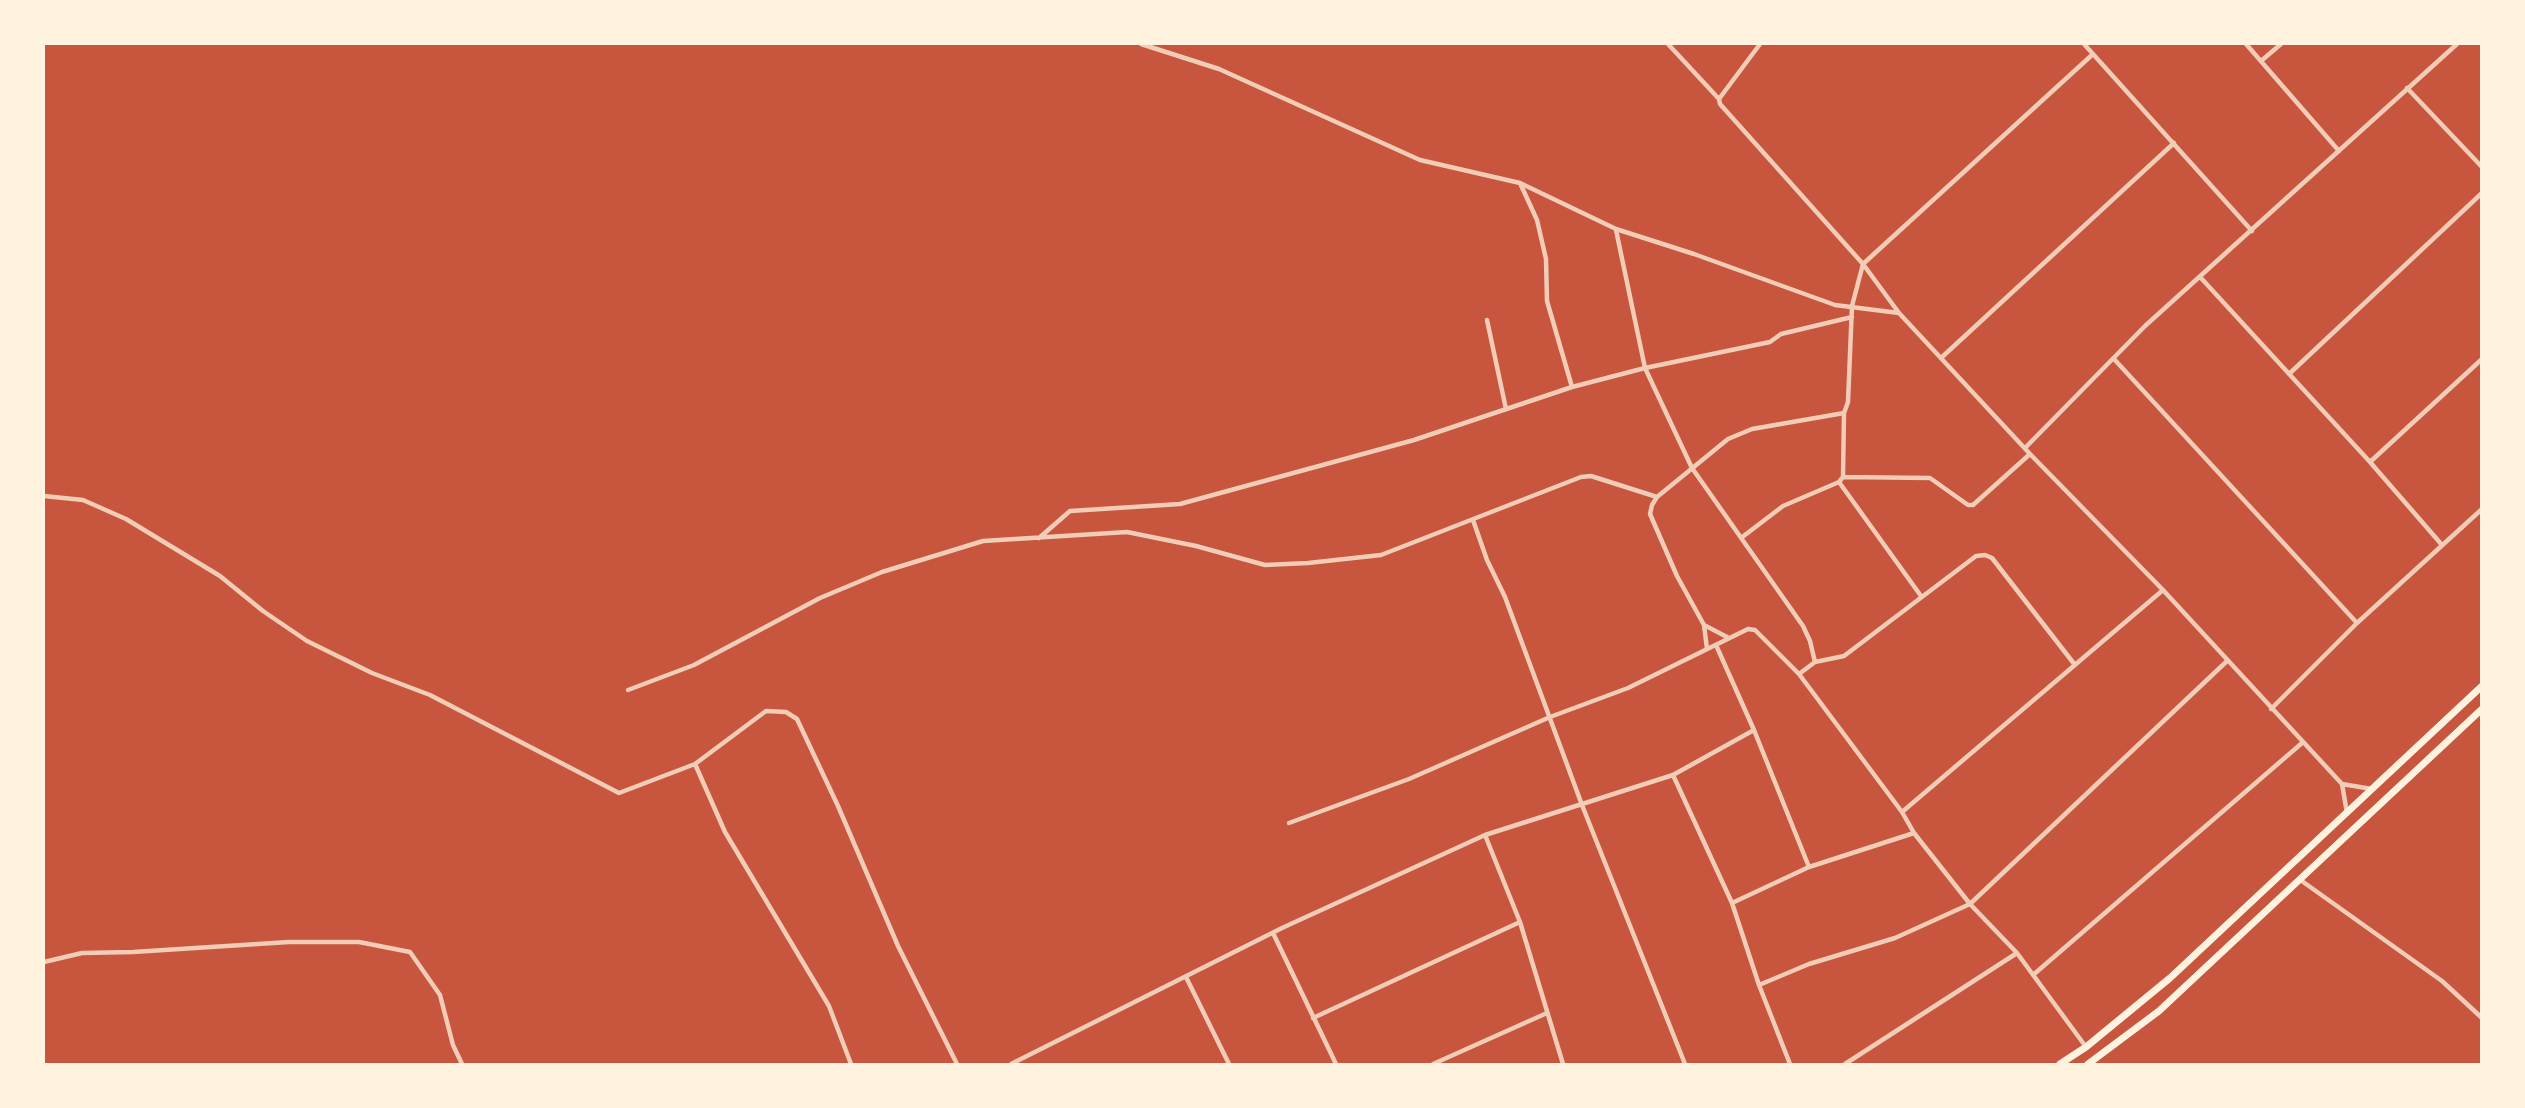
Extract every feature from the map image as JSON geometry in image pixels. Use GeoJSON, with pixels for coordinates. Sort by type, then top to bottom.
{"type":"FeatureCollection","features":[{"type":"Feature","properties":{"kind":"main road"},"geometry":{"type":"LineString","coordinates":[[2060,1065],[2086,1047],[2170,978],[2481,686]]}},
{"type":"Feature","properties":{"kind":"main road"},"geometry":{"type":"LineString","coordinates":[[2088,1065],[2159,1011],[2481,709],[2469,698]]}},
{"type":"Feature","properties":{"kind":"street"},"geometry":{"type":"LineString","coordinates":[[1142,44],[1219,69],[1420,160],[1520,183],[1616,229],[1694,254],[1835,305],[1899,313]]}},
{"type":"Feature","properties":{"kind":"street"},"geometry":{"type":"LineString","coordinates":[[1668,44],[1863,264],[1899,313],[2030,454],[2163,590],[2342,784],[2347,813]]}},
{"type":"Feature","properties":{"kind":"street"},"geometry":{"type":"LineString","coordinates":[[1719,99],[1760,44]]}},
{"type":"Feature","properties":{"kind":"street"},"geometry":{"type":"LineString","coordinates":[[2084,44],[2252,231]]}},
{"type":"Feature","properties":{"kind":"street"},"geometry":{"type":"LineString","coordinates":[[2246,44],[2339,151]]}},
{"type":"Feature","properties":{"kind":"street"},"geometry":{"type":"LineString","coordinates":[[2261,61],[2281,44]]}},
{"type":"Feature","properties":{"kind":"street"},"geometry":{"type":"LineString","coordinates":[[2025,448],[2145,326],[2457,44]]}},
{"type":"Feature","properties":{"kind":"street"},"geometry":{"type":"LineString","coordinates":[[1741,538],[1783,506],[1839,482],[1843,477],[1844,413],[1848,402],[1852,306],[1863,264],[2093,54]]}},
{"type":"Feature","properties":{"kind":"street"},"geometry":{"type":"LineString","coordinates":[[2408,88],[2481,167]]}},
{"type":"Feature","properties":{"kind":"street"},"geometry":{"type":"LineString","coordinates":[[1941,358],[2174,143]]}},
{"type":"Feature","properties":{"kind":"street"},"geometry":{"type":"LineString","coordinates":[[1520,183],[1537,220],[1546,259],[1547,301],[1572,387]]}},
{"type":"Feature","properties":{"kind":"street"},"geometry":{"type":"LineString","coordinates":[[2289,374],[2481,193]]}},
{"type":"Feature","properties":{"kind":"street"},"geometry":{"type":"LineString","coordinates":[[1616,229],[1645,368],[1692,468],[1803,626],[1810,641],[1815,662]]}},
{"type":"Feature","properties":{"kind":"street"},"geometry":{"type":"LineString","coordinates":[[2200,278],[2370,462],[2442,545]]}},
{"type":"Feature","properties":{"kind":"street"},"geometry":{"type":"LineString","coordinates":[[1039,538],[1070,511],[1180,504],[1414,440],[1572,387],[1645,368],[1770,342],[1781,334],[1852,318]]}},
{"type":"Feature","properties":{"kind":"street"},"geometry":{"type":"LineString","coordinates":[[1487,320],[1506,409]]}},
{"type":"Feature","properties":{"kind":"street"},"geometry":{"type":"LineString","coordinates":[[2114,359],[2357,623]]}},
{"type":"Feature","properties":{"kind":"street"},"geometry":{"type":"LineString","coordinates":[[2370,462],[2481,359]]}},
{"type":"Feature","properties":{"kind":"street"},"geometry":{"type":"LineString","coordinates":[[1707,649],[1704,625],[1677,576],[1650,514],[1652,505],[1657,497],[1728,439],[1752,429],[1844,413]]}},
{"type":"Feature","properties":{"kind":"street"},"geometry":{"type":"LineString","coordinates":[[1843,477],[1930,478],[1968,505],[1973,505],[2030,454]]}},
{"type":"Feature","properties":{"kind":"street"},"geometry":{"type":"LineString","coordinates":[[628,690],[694,665],[820,598],[882,572],[984,542],[1127,532],[1196,546],[1265,565],[1308,563],[1381,555],[1581,477],[1591,476],[1657,497]]}},
{"type":"Feature","properties":{"kind":"street"},"geometry":{"type":"LineString","coordinates":[[1839,482],[1921,596]]}},
{"type":"Feature","properties":{"kind":"street"},"geometry":{"type":"LineString","coordinates":[[44,496],[83,500],[126,519],[220,576],[263,611],[307,641],[372,673],[430,695],[619,793],[695,764],[766,711],[786,712],[797,718],[838,806],[898,946],[957,1065]]}},
{"type":"Feature","properties":{"kind":"street"},"geometry":{"type":"LineString","coordinates":[[2271,709],[2357,623],[2481,508]]}},
{"type":"Feature","properties":{"kind":"street"},"geometry":{"type":"LineString","coordinates":[[1473,520],[1487,560],[1505,597],[1581,805],[1685,1065]]}},
{"type":"Feature","properties":{"kind":"street"},"geometry":{"type":"LineString","coordinates":[[1799,674],[1815,662],[1844,656],[1976,555],[1992,558],[2075,665]]}},
{"type":"Feature","properties":{"kind":"street"},"geometry":{"type":"LineString","coordinates":[[1902,812],[2163,590]]}},
{"type":"Feature","properties":{"kind":"street"},"geometry":{"type":"LineString","coordinates":[[1704,625],[1730,638]]}},
{"type":"Feature","properties":{"kind":"street"},"geometry":{"type":"LineString","coordinates":[[1289,823],[1409,779],[1550,717],[1628,688],[1748,629],[1755,630],[1799,674],[1902,812],[1914,832],[1970,904],[2017,953],[2086,1047]]}},
{"type":"Feature","properties":{"kind":"street"},"geometry":{"type":"LineString","coordinates":[[1716,645],[1754,730],[1809,867]]}},
{"type":"Feature","properties":{"kind":"street"},"geometry":{"type":"LineString","coordinates":[[1760,985],[1809,964],[1895,938],[1970,904],[2227,661]]}},
{"type":"Feature","properties":{"kind":"street"},"geometry":{"type":"LineString","coordinates":[[1011,1065],[1273,933],[1485,835],[1673,775],[1754,730]]}},
{"type":"Feature","properties":{"kind":"street"},"geometry":{"type":"LineString","coordinates":[[2033,975],[2302,743]]}},
{"type":"Feature","properties":{"kind":"street"},"geometry":{"type":"LineString","coordinates":[[695,764],[725,832],[829,1006],[851,1065]]}},
{"type":"Feature","properties":{"kind":"street"},"geometry":{"type":"LineString","coordinates":[[1673,775],[1732,903],[1790,1065]]}},
{"type":"Feature","properties":{"kind":"street"},"geometry":{"type":"LineString","coordinates":[[2342,784],[2372,789]]}},
{"type":"Feature","properties":{"kind":"street"},"geometry":{"type":"LineString","coordinates":[[1732,903],[1809,867],[1914,832]]}},
{"type":"Feature","properties":{"kind":"street"},"geometry":{"type":"LineString","coordinates":[[1485,835],[1520,922],[1563,1065]]}},
{"type":"Feature","properties":{"kind":"street"},"geometry":{"type":"LineString","coordinates":[[2299,879],[2442,981],[2481,1018]]}},
{"type":"Feature","properties":{"kind":"street"},"geometry":{"type":"LineString","coordinates":[[1313,1018],[1520,922]]}},
{"type":"Feature","properties":{"kind":"street"},"geometry":{"type":"LineString","coordinates":[[1273,933],[1336,1065]]}},
{"type":"Feature","properties":{"kind":"street"},"geometry":{"type":"LineString","coordinates":[[44,962],[82,953],[289,942],[359,942],[410,952],[440,995],[453,1045],[462,1065]]}},
{"type":"Feature","properties":{"kind":"street"},"geometry":{"type":"LineString","coordinates":[[1845,1065],[2017,953]]}},
{"type":"Feature","properties":{"kind":"street"},"geometry":{"type":"LineString","coordinates":[[1186,977],[1228,1065]]}},
{"type":"Feature","properties":{"kind":"street"},"geometry":{"type":"LineString","coordinates":[[1433,1065],[1547,1013]]}}]}
